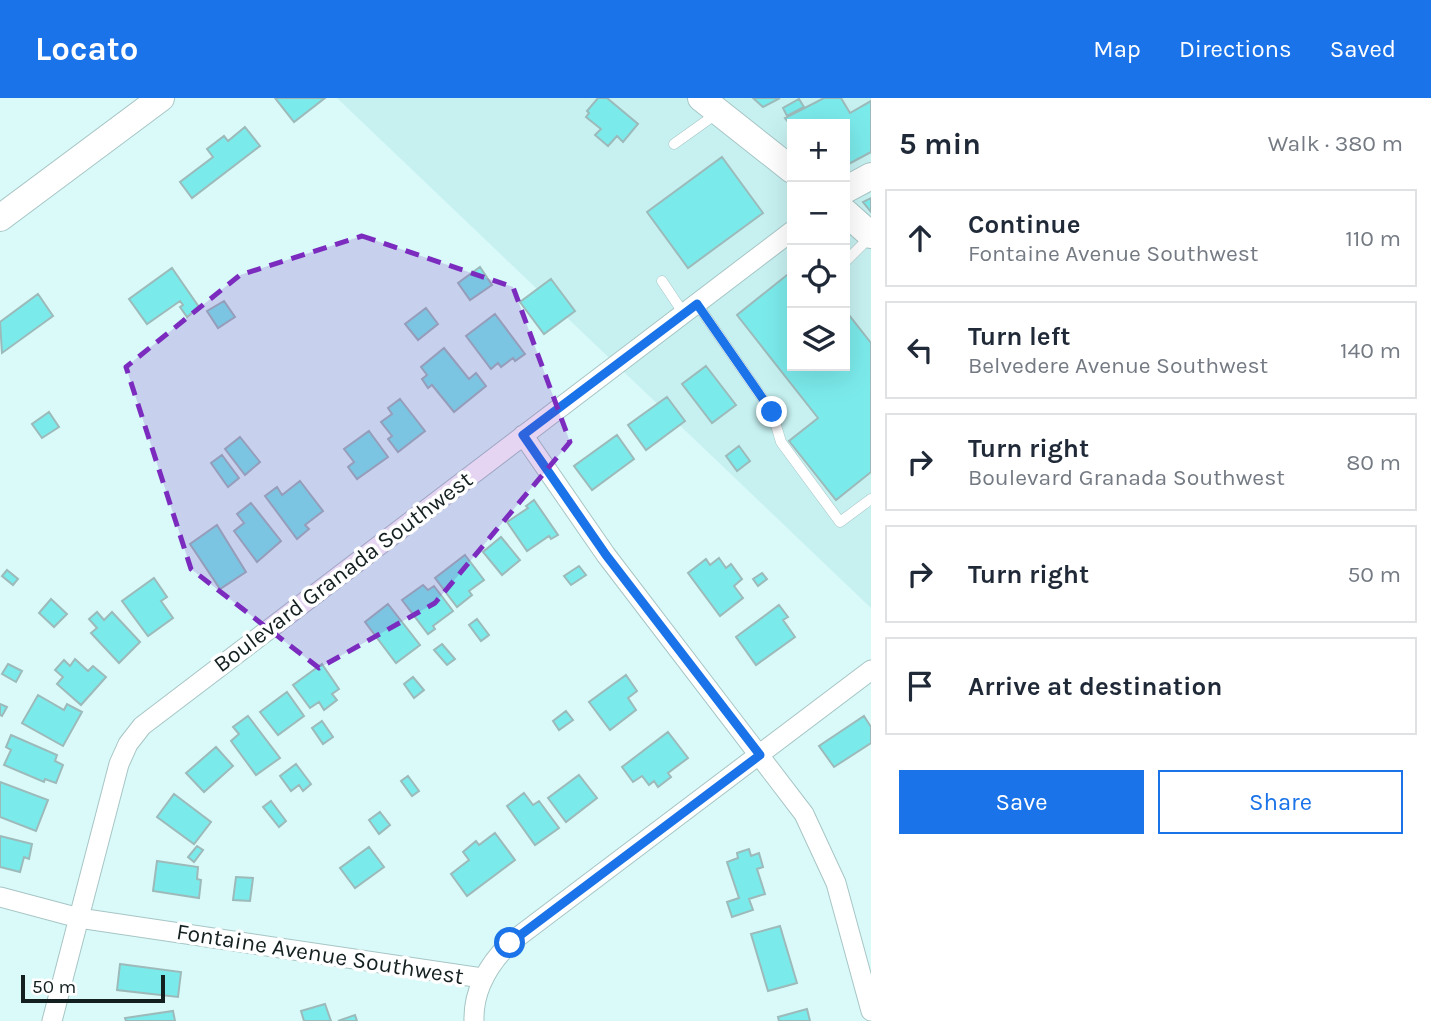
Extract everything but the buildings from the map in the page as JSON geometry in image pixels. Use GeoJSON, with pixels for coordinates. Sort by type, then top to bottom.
{"type":"FeatureCollection","features":[{"type":"Feature","properties":{"kind":"street"},"geometry":{"type":"LineString","coordinates":[[0,218],[161,98]]}},
{"type":"Feature","properties":{"kind":"street"},"geometry":{"type":"LineString","coordinates":[[710,105],[787,166]]}},
{"type":"Feature","properties":{"kind":"street"},"geometry":{"type":"LineString","coordinates":[[850,187],[871,176]]}},
{"type":"Feature","properties":{"kind":"street"},"geometry":{"type":"LineString","coordinates":[[850,216],[871,235]]}},
{"type":"Feature","properties":{"kind":"street","name":"Boulevard Granada Southwest"},"geometry":{"type":"LineString","coordinates":[[52,1021],[119,764],[128,744],[142,726],[787,235]]}},
{"type":"Feature","properties":{"kind":"street"},"geometry":{"type":"LineString","coordinates":[[523,435],[606,555],[804,814],[836,883],[871,1011]]}},
{"type":"Feature","properties":{"kind":"street","name":"Fontaine Avenue Southwest"},"geometry":{"type":"LineString","coordinates":[[0,897],[79,918],[482,978],[495,958],[510,943],[871,670]]}},
{"type":"Feature","properties":{"kind":"street"},"geometry":{"type":"LineString","coordinates":[[474,1021],[473,1009],[482,978]]}},
{"type":"Feature","properties":{"kind":"street"},"geometry":{"type":"LineString","coordinates":[[58,998],[64,1021]]}},
{"type":"Feature","properties":{"kind":"lane"},"geometry":{"type":"LineString","coordinates":[[674,144],[710,105]]}},
{"type":"Feature","properties":{"kind":"lane"},"geometry":{"type":"LineString","coordinates":[[850,257],[871,235]]}},
{"type":"Feature","properties":{"kind":"lane"},"geometry":{"type":"LineString","coordinates":[[662,281],[690,309],[772,412],[781,442],[840,522],[871,499]]}},
{"type":"Feature","properties":{"kind":"highlighted area"},"geometry":{"type":"Polygon","coordinates":[[[362,236],[513,287],[570,442],[435,603],[319,668],[191,569],[126,367],[240,275],[362,236]]]}},
{"type":"Feature","properties":{"kind":"shaded area"},"geometry":{"type":"Polygon","coordinates":[[[337,98],[871,98],[871,608],[337,98]]]}},
{"type":"Feature","properties":{"kind":"route"},"geometry":{"type":"LineString","coordinates":[[510,943],[760,755],[606,555],[523,435],[697,304],[772,412]]}}]}
